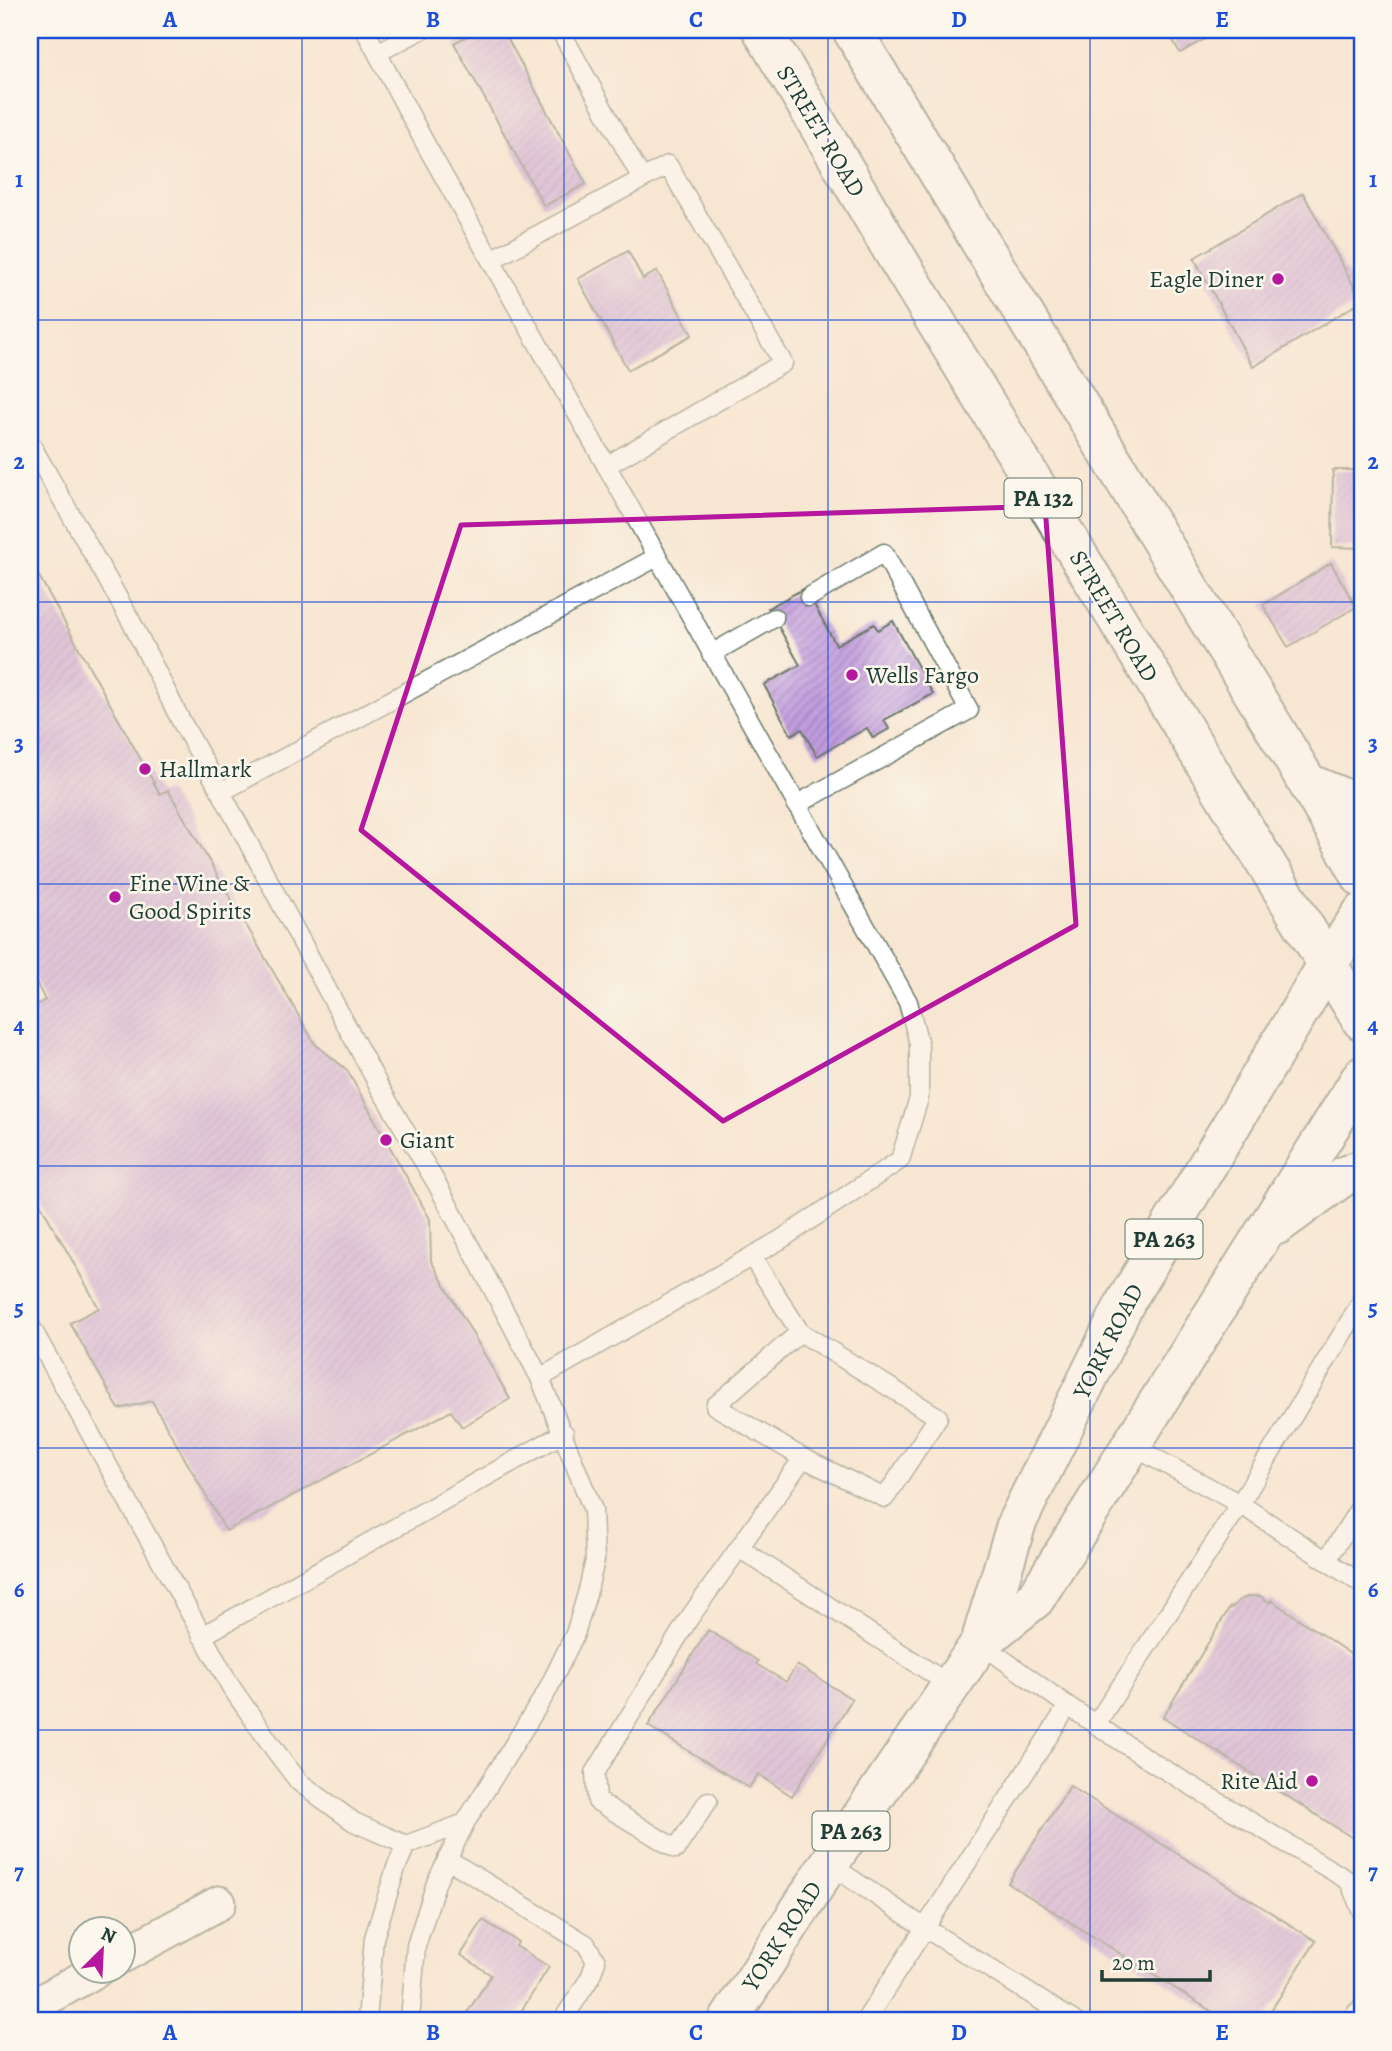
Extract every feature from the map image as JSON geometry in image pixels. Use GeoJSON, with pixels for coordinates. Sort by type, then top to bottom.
{"type":"FeatureCollection","features":[{"type":"Feature","properties":{"kind":"main road","name":"STREET ROAD"},"geometry":{"type":"LineString","coordinates":[[762,30],[894,253],[1362,1021]]}},
{"type":"Feature","properties":{"kind":"main road"},"geometry":{"type":"LineString","coordinates":[[852,30],[1092,423],[1275,731],[1310,784],[1362,878]]}},
{"type":"Feature","properties":{"kind":"main road"},"geometry":{"type":"LineString","coordinates":[[1310,784],[1362,803]]}},
{"type":"Feature","properties":{"kind":"main road","name":"YORK ROAD"},"geometry":{"type":"LineString","coordinates":[[728,2021],[829,1864],[979,1643],[1017,1522],[1126,1301],[1327,965],[1362,913]]}},
{"type":"Feature","properties":{"kind":"main road","name":"YORK ROAD"},"geometry":{"type":"LineString","coordinates":[[979,1643],[1035,1599],[1362,1076]]}},
{"type":"Feature","properties":{"kind":"main road"},"geometry":{"type":"LineString","coordinates":[[1262,1236],[1344,1176],[1362,1169]]}},
{"type":"Feature","properties":{"kind":"street"},"geometry":{"type":"LineString","coordinates":[[136,1948],[219,1903]]}},
{"type":"Feature","properties":{"kind":"street"},"geometry":{"type":"LineString","coordinates":[[30,2008],[72,1984]]}},
{"type":"Feature","properties":{"kind":"lane"},"geometry":{"type":"LineString","coordinates":[[365,30],[711,654],[908,1002],[919,1044],[919,1098],[900,1160],[752,1257],[540,1378]]}},
{"type":"Feature","properties":{"kind":"lane"},"geometry":{"type":"LineString","coordinates":[[377,53],[421,30]]}},
{"type":"Feature","properties":{"kind":"lane"},"geometry":{"type":"LineString","coordinates":[[560,30],[642,179]]}},
{"type":"Feature","properties":{"kind":"lane"},"geometry":{"type":"LineString","coordinates":[[491,260],[668,165],[783,363],[606,466]]}},
{"type":"Feature","properties":{"kind":"lane"},"geometry":{"type":"LineString","coordinates":[[30,443],[131,621],[180,719],[380,1088],[438,1186],[540,1378],[593,1510],[595,1560],[575,1634],[546,1693],[465,1823],[436,1883],[416,1946],[410,2021]]}},
{"type":"Feature","properties":{"kind":"lane"},"geometry":{"type":"LineString","coordinates":[[796,805],[969,710],[884,552],[809,597]]}},
{"type":"Feature","properties":{"kind":"lane"},"geometry":{"type":"LineString","coordinates":[[221,792],[657,557]]}},
{"type":"Feature","properties":{"kind":"lane"},"geometry":{"type":"LineString","coordinates":[[711,654],[774,618]]}},
{"type":"Feature","properties":{"kind":"lane"},"geometry":{"type":"LineString","coordinates":[[752,1257],[800,1332],[938,1416],[885,1498],[803,1458],[715,1406],[800,1332]]}},
{"type":"Feature","properties":{"kind":"lane"},"geometry":{"type":"LineString","coordinates":[[1096,1724],[1240,1504],[1362,1301]]}},
{"type":"Feature","properties":{"kind":"lane"},"geometry":{"type":"LineString","coordinates":[[30,1325],[231,1687],[299,1782],[354,1822],[405,1845],[465,1823]]}},
{"type":"Feature","properties":{"kind":"lane"},"geometry":{"type":"LineString","coordinates":[[202,1636],[564,1433]]}},
{"type":"Feature","properties":{"kind":"lane"},"geometry":{"type":"LineString","coordinates":[[1132,1446],[1240,1504],[1362,1584]]}},
{"type":"Feature","properties":{"kind":"lane"},"geometry":{"type":"LineString","coordinates":[[708,1801],[676,1849],[597,1801],[594,1773],[688,1620],[803,1458]]}},
{"type":"Feature","properties":{"kind":"lane"},"geometry":{"type":"LineString","coordinates":[[1326,1560],[1362,1504]]}},
{"type":"Feature","properties":{"kind":"lane"},"geometry":{"type":"LineString","coordinates":[[738,1548],[950,1685]]}},
{"type":"Feature","properties":{"kind":"lane"},"geometry":{"type":"LineString","coordinates":[[979,1643],[1152,1762],[1349,1881],[1362,1912]]}},
{"type":"Feature","properties":{"kind":"lane"},"geometry":{"type":"LineString","coordinates":[[865,2021],[1068,1706]]}},
{"type":"Feature","properties":{"kind":"lane"},"geometry":{"type":"LineString","coordinates":[[367,2021],[373,1938],[405,1845]]}},
{"type":"Feature","properties":{"kind":"lane"},"geometry":{"type":"LineString","coordinates":[[447,1859],[586,1944],[596,1961],[590,1978],[562,2021]]}},
{"type":"Feature","properties":{"kind":"lane"},"geometry":{"type":"LineString","coordinates":[[829,1864],[1074,2021]]}},
{"type":"Feature","properties":{"kind":"highlighted area"},"geometry":{"type":"Polygon","coordinates":[[[1045,506],[1076,925],[723,1121],[361,830],[461,525],[1045,506]]]}},
{"type":"Feature","properties":{"kind":"building"},"geometry":{"type":"Polygon","coordinates":[[[478,30],[503,30],[586,184],[544,206],[454,43],[478,30]]]}},
{"type":"Feature","properties":{"kind":"building"},"geometry":{"type":"Polygon","coordinates":[[[1167,30],[1221,30],[1180,53],[1167,30]]]}},
{"type":"Feature","properties":{"kind":"building","name":"Eagle Diner"},"geometry":{"type":"Polygon","coordinates":[[[1303,193],[1362,301],[1253,367],[1194,258],[1303,193]]]}},
{"type":"Feature","properties":{"kind":"building"},"geometry":{"type":"Polygon","coordinates":[[[628,251],[643,279],[657,271],[692,335],[628,370],[578,279],[628,251]]]}},
{"type":"Feature","properties":{"kind":"building"},"geometry":{"type":"Polygon","coordinates":[[[1333,470],[1362,470],[1362,548],[1332,547],[1333,470]]]}},
{"type":"Feature","properties":{"kind":"building"},"geometry":{"type":"Polygon","coordinates":[[[30,560],[160,794],[168,790],[315,1044],[347,1070],[430,1219],[431,1261],[510,1399],[462,1427],[451,1411],[226,1531],[152,1401],[119,1409],[70,1323],[99,1308],[37,1198],[30,1199],[30,1009],[45,1000],[30,970],[30,560]]]}},
{"type":"Feature","properties":{"kind":"building"},"geometry":{"type":"Polygon","coordinates":[[[1331,563],[1356,607],[1288,647],[1263,605],[1331,563]]]}},
{"type":"Feature","properties":{"kind":"building","name":"Wells Fargo"},"geometry":{"type":"Polygon","coordinates":[[[805,588],[836,645],[874,624],[878,630],[893,621],[933,694],[884,720],[889,729],[873,738],[867,728],[817,756],[802,729],[791,735],[764,685],[800,665],[768,608],[805,588]]]}},
{"type":"Feature","properties":{"kind":"building","name":"Rite Aid"},"geometry":{"type":"Polygon","coordinates":[[[1250,1596],[1260,1596],[1270,1603],[1271,1600],[1362,1662],[1362,1844],[1163,1717],[1230,1607],[1250,1596]]]}},
{"type":"Feature","properties":{"kind":"building"},"geometry":{"type":"Polygon","coordinates":[[[708,1630],[786,1682],[797,1665],[852,1699],[792,1796],[758,1774],[749,1788],[648,1726],[708,1630]]]}},
{"type":"Feature","properties":{"kind":"building"},"geometry":{"type":"Polygon","coordinates":[[[1070,1786],[1316,1941],[1264,2021],[1227,2021],[1008,1883],[1070,1786]]]}},
{"type":"Feature","properties":{"kind":"building"},"geometry":{"type":"Polygon","coordinates":[[[483,1920],[518,1942],[516,1946],[549,1967],[515,2021],[462,2021],[491,1975],[461,1955],[483,1920]]]}},
{"type":"Feature","properties":{"kind":"place","name":"Eagle Diner"},"geometry":{"type":"Point","coordinates":[1278,279]}},
{"type":"Feature","properties":{"kind":"place","name":"Wells Fargo"},"geometry":{"type":"Point","coordinates":[852,675]}},
{"type":"Feature","properties":{"kind":"place","name":"Hallmark"},"geometry":{"type":"Point","coordinates":[145,769]}},
{"type":"Feature","properties":{"kind":"place","name":"Fine Wine & Good Spirits"},"geometry":{"type":"Point","coordinates":[115,897]}},
{"type":"Feature","properties":{"kind":"place","name":"Giant"},"geometry":{"type":"Point","coordinates":[386,1140]}},
{"type":"Feature","properties":{"kind":"place","name":"Rite Aid"},"geometry":{"type":"Point","coordinates":[1312,1781]}}]}
